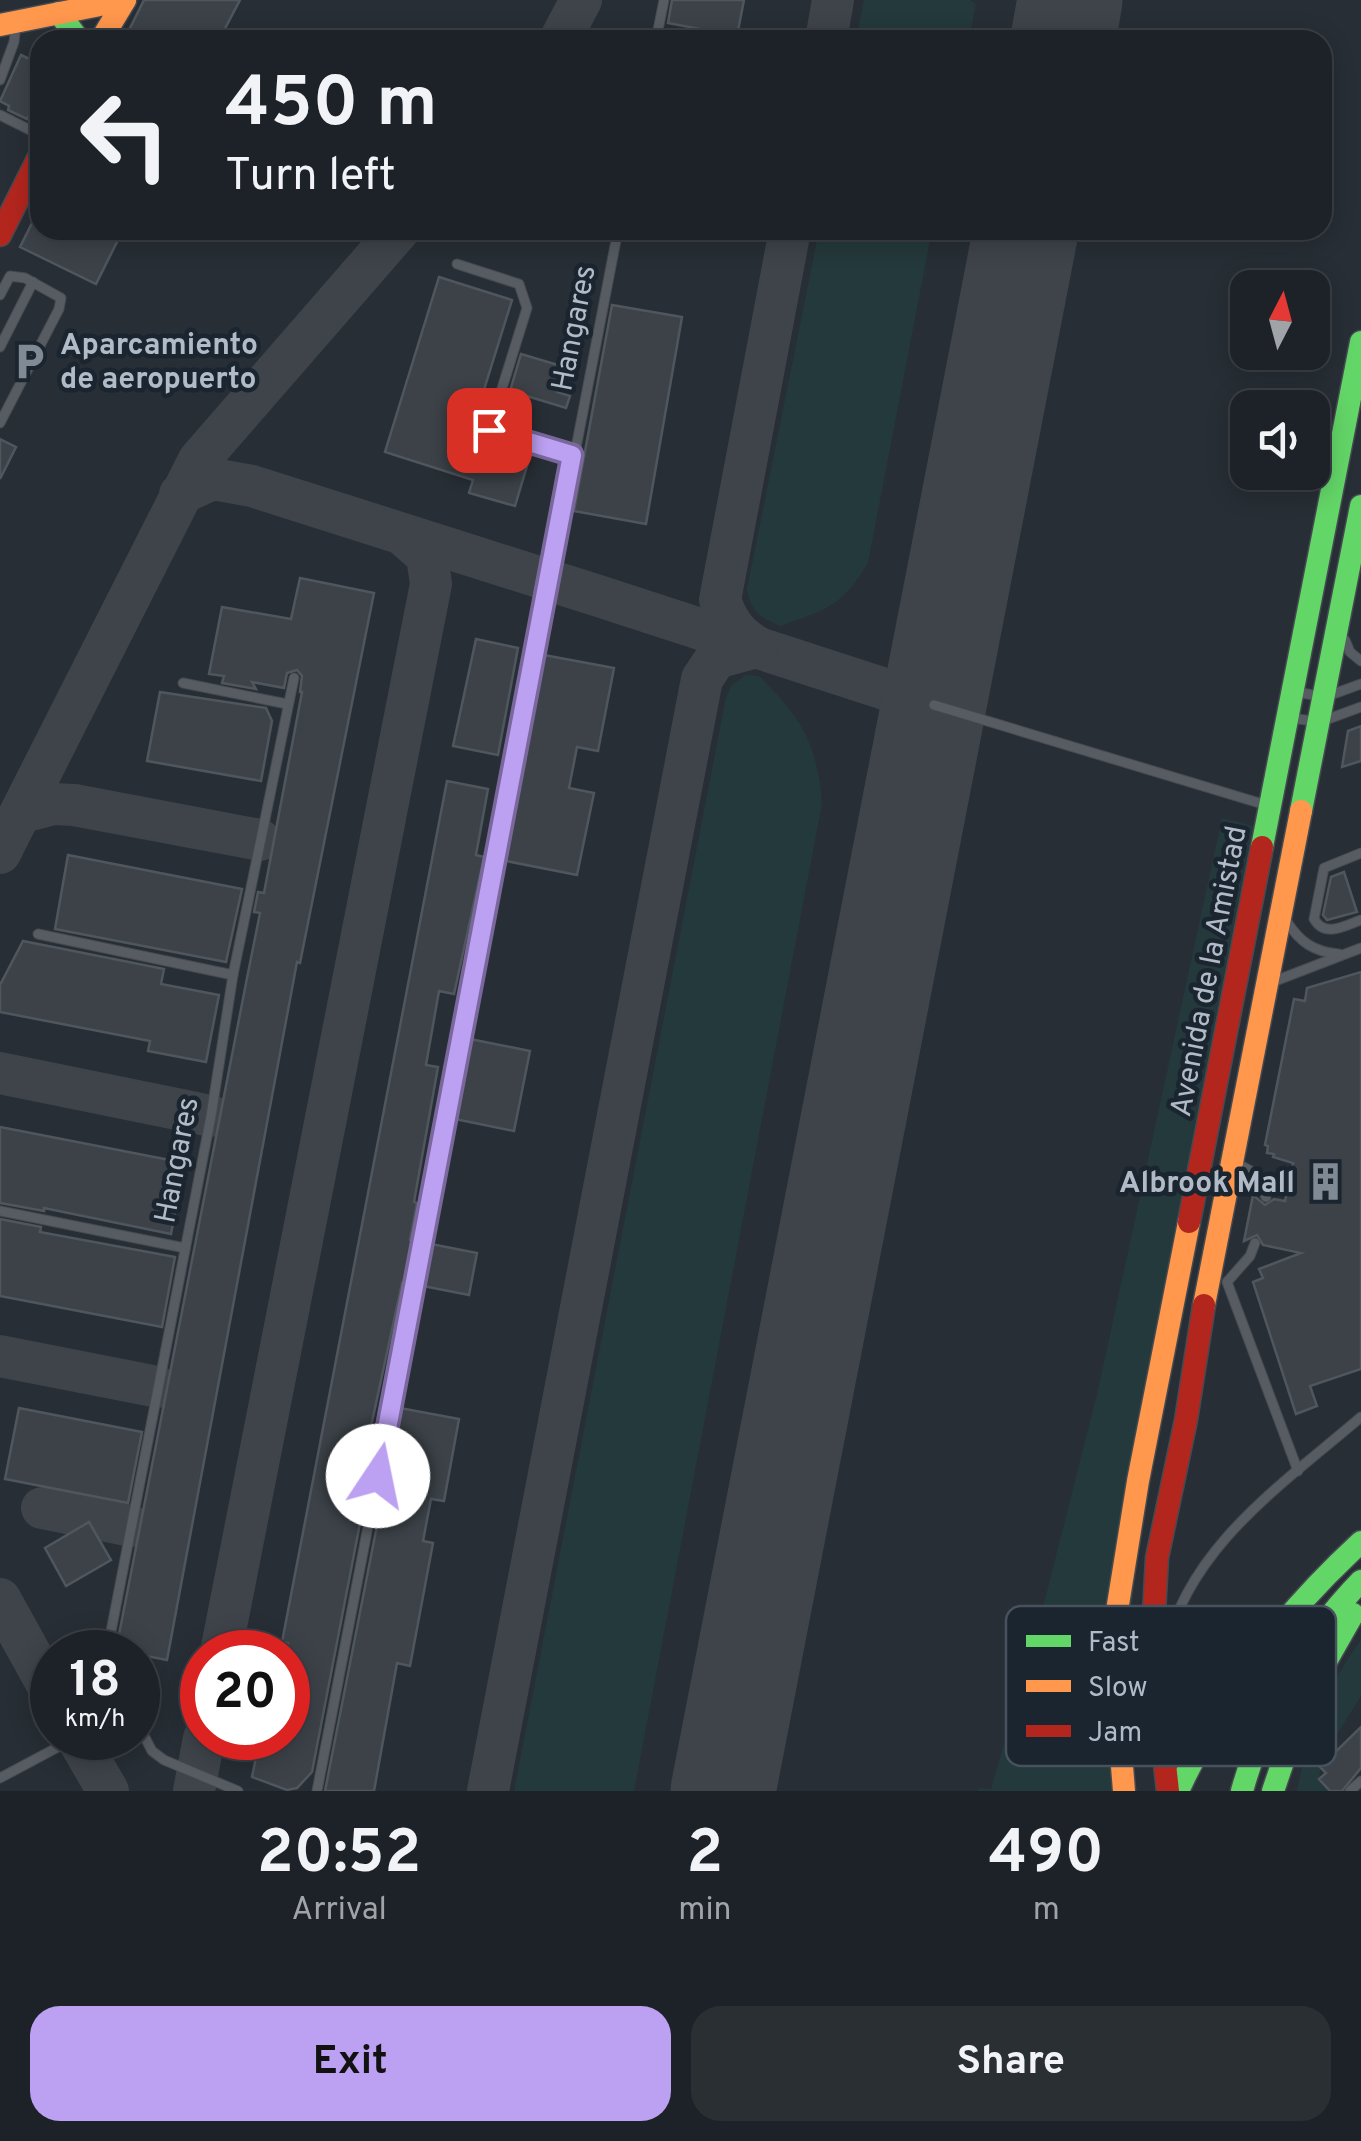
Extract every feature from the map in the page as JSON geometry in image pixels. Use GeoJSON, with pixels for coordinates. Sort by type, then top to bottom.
{"type":"FeatureCollection","features":[{"type":"Feature","properties":{"kind":"main road"},"geometry":{"type":"LineString","coordinates":[[8,24],[125,0]]}},
{"type":"Feature","properties":{"kind":"main road"},"geometry":{"type":"LineString","coordinates":[[107,30],[125,0]]}},
{"type":"Feature","properties":{"kind":"main road"},"geometry":{"type":"LineString","coordinates":[[59,14],[71,30]]}},
{"type":"Feature","properties":{"kind":"main road"},"geometry":{"type":"LineString","coordinates":[[0,235],[30,175]]}},
{"type":"Feature","properties":{"kind":"main road","name":"Avenida de la Amistad"},"geometry":{"type":"LineString","coordinates":[[1118,1606],[1138,1481],[1361,342]]}},
{"type":"Feature","properties":{"kind":"main road","name":"Avenida de la Amistad"},"geometry":{"type":"LineString","coordinates":[[1153,1606],[1169,1499],[1217,1282],[1231,1161],[1361,506]]}},
{"type":"Feature","properties":{"kind":"main road"},"geometry":{"type":"LineString","coordinates":[[1293,1606],[1361,1542]]}},
{"type":"Feature","properties":{"kind":"main road"},"geometry":{"type":"LineString","coordinates":[[1336,1608],[1361,1581]]}},
{"type":"Feature","properties":{"kind":"main road"},"geometry":{"type":"LineString","coordinates":[[1336,1640],[1361,1604]]}},
{"type":"Feature","properties":{"kind":"main road","name":"Avenida de la Amistad"},"geometry":{"type":"LineString","coordinates":[[1122,1766],[1124,1791]]}},
{"type":"Feature","properties":{"kind":"main road","name":"Avenida de la Amistad"},"geometry":{"type":"LineString","coordinates":[[1165,1766],[1168,1791]]}},
{"type":"Feature","properties":{"kind":"main road"},"geometry":{"type":"LineString","coordinates":[[1178,1791],[1189,1766]]}},
{"type":"Feature","properties":{"kind":"main road"},"geometry":{"type":"LineString","coordinates":[[1242,1791],[1248,1766]]}},
{"type":"Feature","properties":{"kind":"main road"},"geometry":{"type":"LineString","coordinates":[[1273,1791],[1282,1766]]}},
{"type":"Feature","properties":{"kind":"lane"},"geometry":{"type":"LineString","coordinates":[[658,30],[664,0]]}},
{"type":"Feature","properties":{"kind":"lane"},"geometry":{"type":"LineString","coordinates":[[0,80],[14,42],[8,24]]}},
{"type":"Feature","properties":{"kind":"lane"},"geometry":{"type":"LineString","coordinates":[[0,115],[30,129]]}},
{"type":"Feature","properties":{"kind":"lane","name":"Hangares"},"geometry":{"type":"LineString","coordinates":[[317,1791],[616,240]]}},
{"type":"Feature","properties":{"kind":"lane"},"geometry":{"type":"LineString","coordinates":[[456,264],[519,284],[527,308],[489,430],[572,455]]}},
{"type":"Feature","properties":{"kind":"lane"},"geometry":{"type":"LineString","coordinates":[[0,295],[10,276],[34,282],[59,295],[58,309],[0,423]]}},
{"type":"Feature","properties":{"kind":"lane"},"geometry":{"type":"LineString","coordinates":[[0,347],[34,282]]}},
{"type":"Feature","properties":{"kind":"lane"},"geometry":{"type":"LineString","coordinates":[[1339,624],[1350,652],[1361,661]]}},
{"type":"Feature","properties":{"kind":"lane","name":"Hangares"},"geometry":{"type":"LineString","coordinates":[[111,1630],[211,1116],[233,975],[294,678]]}},
{"type":"Feature","properties":{"kind":"lane"},"geometry":{"type":"LineString","coordinates":[[184,683],[286,704]]}},
{"type":"Feature","properties":{"kind":"lane"},"geometry":{"type":"LineString","coordinates":[[1293,692],[1324,697],[1361,684]]}},
{"type":"Feature","properties":{"kind":"lane"},"geometry":{"type":"LineString","coordinates":[[934,704],[1270,806]]}},
{"type":"Feature","properties":{"kind":"lane"},"geometry":{"type":"LineString","coordinates":[[1288,717],[1320,722],[1361,707]]}},
{"type":"Feature","properties":{"kind":"lane"},"geometry":{"type":"LineString","coordinates":[[1361,853],[1324,868],[1314,919],[1321,928],[1331,930],[1361,920]]}},
{"type":"Feature","properties":{"kind":"lane"},"geometry":{"type":"LineString","coordinates":[[1282,907],[1296,936],[1310,947],[1342,954]]}},
{"type":"Feature","properties":{"kind":"lane"},"geometry":{"type":"LineString","coordinates":[[38,934],[233,975]]}},
{"type":"Feature","properties":{"kind":"lane"},"geometry":{"type":"LineString","coordinates":[[1266,985],[1361,948]]}},
{"type":"Feature","properties":{"kind":"lane"},"geometry":{"type":"LineString","coordinates":[[1231,1161],[1251,1171],[1266,1197]]}},
{"type":"Feature","properties":{"kind":"lane"},"geometry":{"type":"LineString","coordinates":[[0,1210],[185,1248]]}},
{"type":"Feature","properties":{"kind":"lane"},"geometry":{"type":"LineString","coordinates":[[1255,1244],[1250,1256],[1217,1282],[1298,1471]]}},
{"type":"Feature","properties":{"kind":"lane"},"geometry":{"type":"LineString","coordinates":[[1181,1606],[1220,1543],[1361,1417]]}},
{"type":"Feature","properties":{"kind":"lane"},"geometry":{"type":"LineString","coordinates":[[160,1757],[238,1791]]}},
{"type":"Feature","properties":{"kind":"lane"},"geometry":{"type":"LineString","coordinates":[[0,1778],[34,1760]]}},
{"type":"Feature","properties":{"kind":"lane"},"geometry":{"type":"LineString","coordinates":[[1350,1791],[1361,1781]]}},
{"type":"Feature","properties":{"kind":"green space"},"geometry":{"type":"Polygon","coordinates":[[[864,0],[970,0],[976,4],[971,30],[858,30],[864,0]]]}},
{"type":"Feature","properties":{"kind":"green space"},"geometry":{"type":"Polygon","coordinates":[[[817,240],[930,240],[868,563],[850,589],[832,605],[780,626],[757,613],[747,589],[817,240]]]}},
{"type":"Feature","properties":{"kind":"green space"},"geometry":{"type":"Polygon","coordinates":[[[746,675],[759,676],[805,733],[816,765],[822,804],[634,1791],[514,1791],[726,697],[732,685],[746,675]]]}},
{"type":"Feature","properties":{"kind":"green space"},"geometry":{"type":"Polygon","coordinates":[[[1222,818],[1253,826],[1173,1240],[1132,1606],[1043,1606],[1098,1390],[1222,818]]]}},
{"type":"Feature","properties":{"kind":"green space"},"geometry":{"type":"Polygon","coordinates":[[[1361,1640],[1361,1696],[1336,1736],[1336,1679],[1361,1640]]]}},
{"type":"Feature","properties":{"kind":"green space"},"geometry":{"type":"Polygon","coordinates":[[[1006,1737],[1006,1766],[1114,1766],[1111,1791],[978,1791],[991,1789],[1006,1737]]]}},
{"type":"Feature","properties":{"kind":"green space"},"geometry":{"type":"Polygon","coordinates":[[[1303,1766],[1320,1766],[1319,1779],[1330,1791],[1297,1791],[1303,1766]]]}},
{"type":"Feature","properties":{"kind":"building"},"geometry":{"type":"Polygon","coordinates":[[[144,0],[240,0],[224,30],[129,30],[144,0]]]}},
{"type":"Feature","properties":{"kind":"building"},"geometry":{"type":"Polygon","coordinates":[[[672,0],[744,0],[738,30],[705,30],[668,23],[672,0]]]}},
{"type":"Feature","properties":{"kind":"building"},"geometry":{"type":"Polygon","coordinates":[[[21,55],[30,59],[27,119],[8,110],[9,106],[0,101],[21,55]]]}},
{"type":"Feature","properties":{"kind":"building"},"geometry":{"type":"Polygon","coordinates":[[[30,227],[30,240],[118,240],[96,284],[20,247],[30,227]]]}},
{"type":"Feature","properties":{"kind":"building"},"geometry":{"type":"Polygon","coordinates":[[[439,277],[512,300],[469,438],[530,456],[515,506],[469,493],[473,480],[385,452],[439,277]]]}},
{"type":"Feature","properties":{"kind":"building"},"geometry":{"type":"Polygon","coordinates":[[[612,305],[682,317],[646,524],[574,511],[612,305]]]}},
{"type":"Feature","properties":{"kind":"building"},"geometry":{"type":"Polygon","coordinates":[[[521,354],[565,367],[557,392],[570,396],[566,408],[510,391],[521,354]]]}},
{"type":"Feature","properties":{"kind":"building"},"geometry":{"type":"Polygon","coordinates":[[[0,439],[16,447],[0,479],[0,439]]]}},
{"type":"Feature","properties":{"kind":"building"},"geometry":{"type":"Polygon","coordinates":[[[300,578],[374,593],[300,963],[297,962],[167,1660],[160,1659],[160,1630],[120,1630],[260,913],[254,912],[258,892],[264,893],[302,692],[302,676],[297,670],[287,673],[284,688],[252,682],[256,689],[222,683],[224,676],[209,674],[222,607],[291,619],[300,578]]]}},
{"type":"Feature","properties":{"kind":"building"},"geometry":{"type":"Polygon","coordinates":[[[476,639],[518,648],[498,755],[453,746],[476,639]]]}},
{"type":"Feature","properties":{"kind":"building"},"geometry":{"type":"Polygon","coordinates":[[[544,655],[614,668],[598,751],[577,747],[569,788],[594,793],[577,875],[506,861],[544,655]]]}},
{"type":"Feature","properties":{"kind":"building"},"geometry":{"type":"Polygon","coordinates":[[[160,692],[266,708],[272,721],[261,781],[147,761],[160,692]]]}},
{"type":"Feature","properties":{"kind":"building"},"geometry":{"type":"Polygon","coordinates":[[[1361,726],[1361,761],[1342,767],[1348,731],[1361,726]]]}},
{"type":"Feature","properties":{"kind":"building"},"geometry":{"type":"Polygon","coordinates":[[[447,781],[488,789],[476,855],[484,857],[454,994],[439,991],[426,1065],[438,1067],[414,1202],[417,1203],[410,1240],[415,1241],[372,1422],[360,1486],[367,1487],[312,1772],[297,1788],[287,1790],[252,1777],[255,1760],[310,1760],[310,1630],[284,1630],[447,781]]]}},
{"type":"Feature","properties":{"kind":"building"},"geometry":{"type":"Polygon","coordinates":[[[68,855],[242,889],[226,962],[55,929],[68,855]]]}},
{"type":"Feature","properties":{"kind":"building"},"geometry":{"type":"Polygon","coordinates":[[[1344,872],[1357,912],[1327,920],[1323,915],[1331,877],[1344,872]]]}},
{"type":"Feature","properties":{"kind":"building"},"geometry":{"type":"Polygon","coordinates":[[[23,941],[164,969],[161,984],[219,995],[206,1062],[148,1051],[150,1041],[0,1012],[0,985],[23,941]]]}},
{"type":"Feature","properties":{"kind":"building","name":"Albrook Mall"},"geometry":{"type":"Polygon","coordinates":[[[1361,972],[1361,1369],[1310,1386],[1317,1406],[1296,1414],[1253,1282],[1263,1278],[1259,1269],[1301,1253],[1263,1245],[1257,1235],[1244,1241],[1253,1195],[1265,1205],[1274,1199],[1285,1201],[1293,1163],[1273,1157],[1265,1145],[1294,999],[1305,1001],[1307,988],[1361,972]]]}},
{"type":"Feature","properties":{"kind":"building"},"geometry":{"type":"Polygon","coordinates":[[[470,1039],[530,1051],[514,1131],[455,1119],[470,1039]]]}},
{"type":"Feature","properties":{"kind":"building"},"geometry":{"type":"Polygon","coordinates":[[[0,1127],[185,1163],[171,1234],[0,1203],[0,1127]]]}},
{"type":"Feature","properties":{"kind":"building"},"geometry":{"type":"Polygon","coordinates":[[[0,1219],[41,1227],[40,1232],[175,1257],[162,1327],[0,1296],[0,1219]]]}},
{"type":"Feature","properties":{"kind":"building"},"geometry":{"type":"Polygon","coordinates":[[[431,1244],[477,1253],[469,1295],[423,1286],[431,1244]]]}},
{"type":"Feature","properties":{"kind":"building"},"geometry":{"type":"Polygon","coordinates":[[[19,1408],[142,1432],[128,1503],[5,1479],[19,1408]]]}},
{"type":"Feature","properties":{"kind":"building"},"geometry":{"type":"Polygon","coordinates":[[[400,1408],[459,1419],[444,1501],[431,1499],[423,1541],[433,1543],[410,1666],[397,1663],[374,1791],[325,1791],[400,1408]]]}},
{"type":"Feature","properties":{"kind":"building"},"geometry":{"type":"Polygon","coordinates":[[[89,1522],[111,1560],[66,1586],[45,1548],[89,1522]]]}},
{"type":"Feature","properties":{"kind":"building"},"geometry":{"type":"Polygon","coordinates":[[[1361,1727],[1361,1768],[1342,1791],[1330,1791],[1319,1779],[1326,1773],[1320,1767],[1336,1766],[1336,1751],[1361,1727]]]}},
{"type":"Feature","properties":{"kind":"taxiway"},"geometry":{"type":"LineString","coordinates":[[565,30],[581,0]]}},
{"type":"Feature","properties":{"kind":"taxiway"},"geometry":{"type":"LineString","coordinates":[[828,30],[833,0]]}},
{"type":"Feature","properties":{"kind":"taxiway"},"geometry":{"type":"LineString","coordinates":[[1061,0],[1070,4]]}},
{"type":"Feature","properties":{"kind":"taxiway"},"geometry":{"type":"LineString","coordinates":[[0,853],[199,460],[390,240]]}},
{"type":"Feature","properties":{"kind":"taxiway"},"geometry":{"type":"LineString","coordinates":[[757,647],[734,627],[720,600],[788,240]]}},
{"type":"Feature","properties":{"kind":"taxiway"},"geometry":{"type":"LineString","coordinates":[[180,494],[213,479],[252,486],[934,705]]}},
{"type":"Feature","properties":{"kind":"taxiway"},"geometry":{"type":"LineString","coordinates":[[225,1630],[431,584],[427,556],[402,534]]}},
{"type":"Feature","properties":{"kind":"taxiway"},"geometry":{"type":"LineString","coordinates":[[488,1791],[702,679],[716,658],[757,647]]}},
{"type":"Feature","properties":{"kind":"taxiway"},"geometry":{"type":"LineString","coordinates":[[23,812],[54,804],[74,805],[260,840]]}},
{"type":"Feature","properties":{"kind":"taxiway"},"geometry":{"type":"LineString","coordinates":[[0,1073],[211,1116]]}},
{"type":"Feature","properties":{"kind":"taxiway"},"geometry":{"type":"LineString","coordinates":[[0,1356],[158,1387]]}},
{"type":"Feature","properties":{"kind":"taxiway"},"geometry":{"type":"LineString","coordinates":[[42,1508],[131,1526]]}},
{"type":"Feature","properties":{"kind":"taxiway"},"geometry":{"type":"LineString","coordinates":[[0,1599],[30,1653]]}},
{"type":"Feature","properties":{"kind":"taxiway"},"geometry":{"type":"LineString","coordinates":[[90,1760],[108,1791]]}},
{"type":"Feature","properties":{"kind":"taxiway"},"geometry":{"type":"LineString","coordinates":[[194,1791],[200,1760]]}},
{"type":"Feature","properties":{"kind":"runway"},"geometry":{"type":"LineString","coordinates":[[1065,30],[1070,0]]}},
{"type":"Feature","properties":{"kind":"runway"},"geometry":{"type":"LineString","coordinates":[[723,1791],[1024,240]]}},
{"type":"Feature","properties":{"kind":"traffic: fast"},"geometry":{"type":"LineString","coordinates":[[59,13],[72,30]]}},
{"type":"Feature","properties":{"kind":"traffic: fast"},"geometry":{"type":"LineString","coordinates":[[1262,847],[1361,342]]}},
{"type":"Feature","properties":{"kind":"traffic: fast"},"geometry":{"type":"LineString","coordinates":[[1301,811],[1361,506]]}},
{"type":"Feature","properties":{"kind":"traffic: fast"},"geometry":{"type":"LineString","coordinates":[[1298,1606],[1361,1542]]}},
{"type":"Feature","properties":{"kind":"traffic: fast"},"geometry":{"type":"LineString","coordinates":[[1336,1609],[1361,1581]]}},
{"type":"Feature","properties":{"kind":"traffic: fast"},"geometry":{"type":"LineString","coordinates":[[1336,1644],[1353,1614]]}},
{"type":"Feature","properties":{"kind":"traffic: fast"},"geometry":{"type":"LineString","coordinates":[[1178,1791],[1190,1766]]}},
{"type":"Feature","properties":{"kind":"traffic: fast"},"geometry":{"type":"LineString","coordinates":[[1242,1791],[1250,1766]]}},
{"type":"Feature","properties":{"kind":"traffic: fast"},"geometry":{"type":"LineString","coordinates":[[1273,1791],[1282,1766]]}},
{"type":"Feature","properties":{"kind":"traffic: slow"},"geometry":{"type":"LineString","coordinates":[[0,25],[125,0]]}},
{"type":"Feature","properties":{"kind":"traffic: slow"},"geometry":{"type":"LineString","coordinates":[[107,30],[125,0]]}},
{"type":"Feature","properties":{"kind":"traffic: slow"},"geometry":{"type":"LineString","coordinates":[[1204,1305],[1301,811]]}},
{"type":"Feature","properties":{"kind":"traffic: slow"},"geometry":{"type":"LineString","coordinates":[[1118,1606],[1189,1222]]}},
{"type":"Feature","properties":{"kind":"traffic: slow"},"geometry":{"type":"LineString","coordinates":[[1122,1766],[1124,1791]]}},
{"type":"Feature","properties":{"kind":"traffic: jam"},"geometry":{"type":"LineString","coordinates":[[0,235],[30,175]]}},
{"type":"Feature","properties":{"kind":"traffic: jam"},"geometry":{"type":"LineString","coordinates":[[1189,1222],[1262,847]]}},
{"type":"Feature","properties":{"kind":"traffic: jam"},"geometry":{"type":"LineString","coordinates":[[1154,1606],[1157,1558],[1186,1420],[1204,1305]]}},
{"type":"Feature","properties":{"kind":"traffic: jam"},"geometry":{"type":"LineString","coordinates":[[1165,1766],[1168,1791]]}},
{"type":"Feature","properties":{"kind":"place","name":"Aparcamiento de aeropuerto"},"geometry":{"type":"Point","coordinates":[30,361]}},
{"type":"Feature","properties":{"kind":"place","name":"Albrook Mall"},"geometry":{"type":"Point","coordinates":[1325,1182]}},
{"type":"Feature","properties":{"kind":"route"},"geometry":{"type":"LineString","coordinates":[[378,1476],[572,455],[489,430]]}}]}
